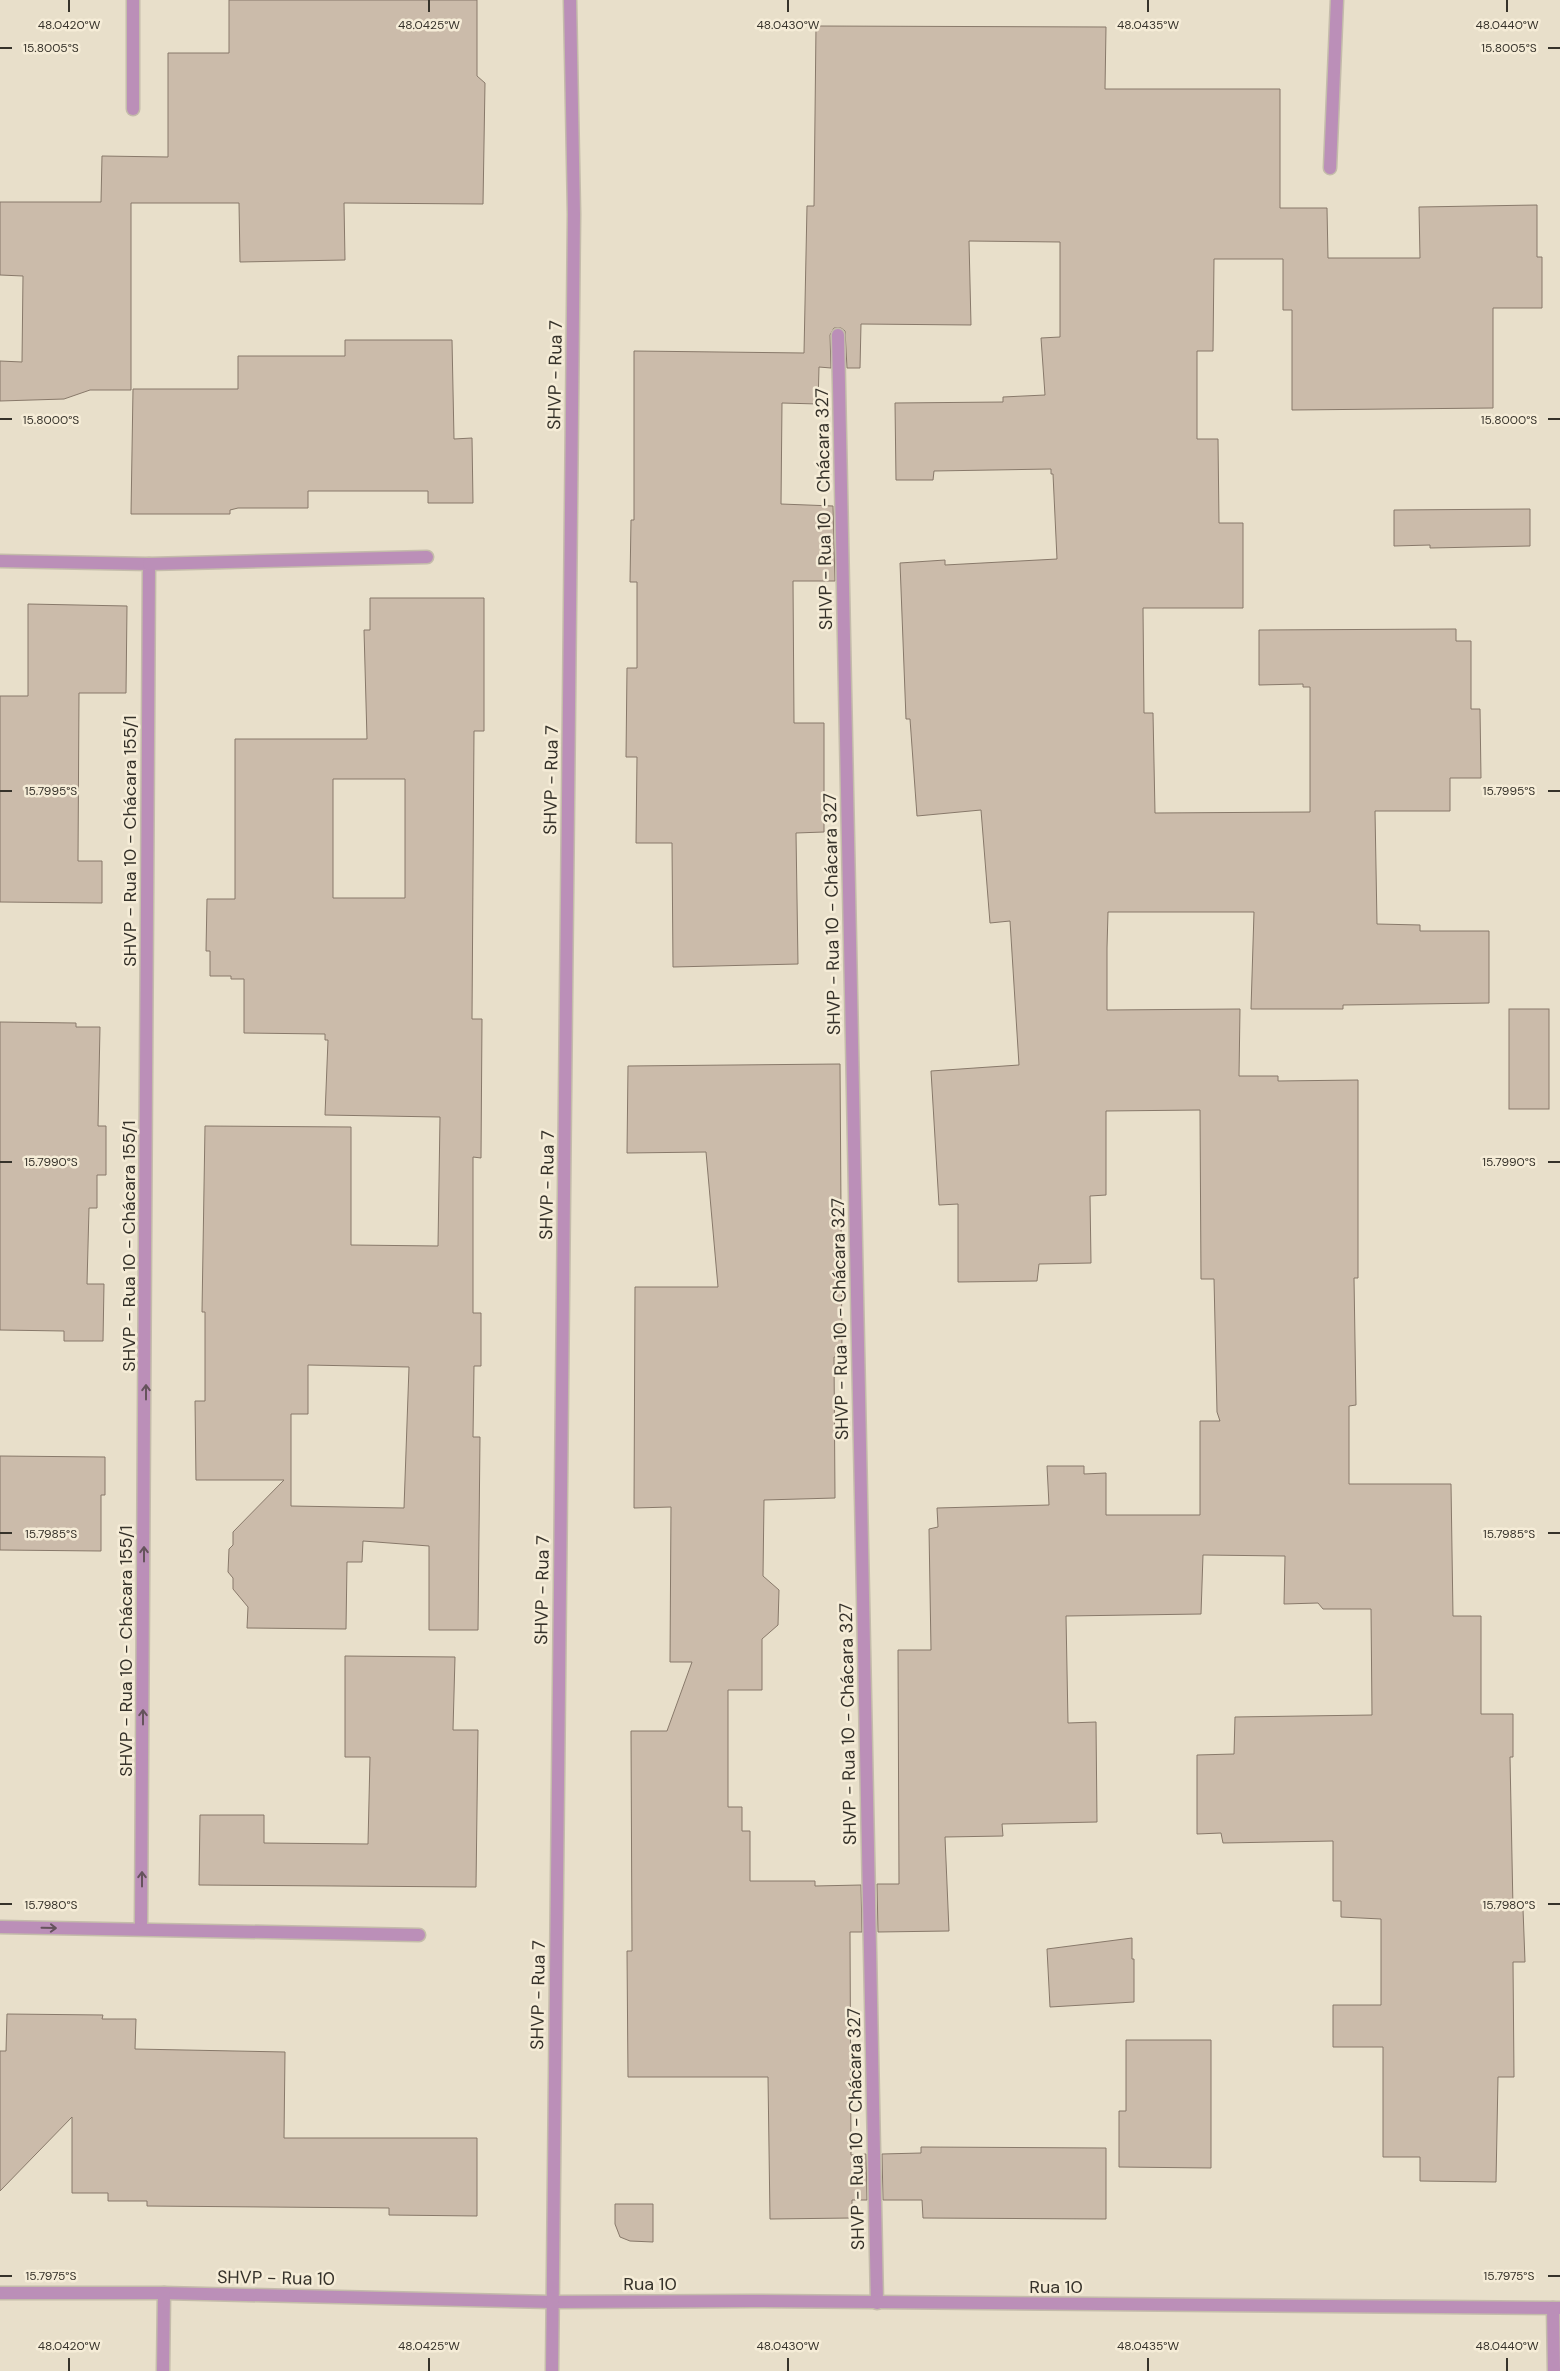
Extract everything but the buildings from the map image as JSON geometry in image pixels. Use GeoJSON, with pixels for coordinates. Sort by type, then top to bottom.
{"type":"FeatureCollection","features":[{"type":"Feature","properties":{"kind":"street"},"geometry":{"type":"LineString","coordinates":[[133,0],[133,109]]}},
{"type":"Feature","properties":{"kind":"street","name":"SHVP - Rua 7"},"geometry":{"type":"LineString","coordinates":[[552,2371],[551,2302],[554,2243],[574,214],[570,0]]}},
{"type":"Feature","properties":{"kind":"street"},"geometry":{"type":"LineString","coordinates":[[1330,168],[1337,0]]}},
{"type":"Feature","properties":{"kind":"street","name":"SHVP - Rua 10 - Chácara 327"},"geometry":{"type":"LineString","coordinates":[[838,335],[877,2303]]}},
{"type":"Feature","properties":{"kind":"street"},"geometry":{"type":"LineString","coordinates":[[0,561],[149,564],[428,558]]}},
{"type":"Feature","properties":{"kind":"street","name":"SHVP - Rua 10 - Chácara 155/1"},"geometry":{"type":"LineString","coordinates":[[141,1928],[149,564]]}},
{"type":"Feature","properties":{"kind":"street"},"geometry":{"type":"LineString","coordinates":[[0,1927],[141,1928],[419,1935]]}},
{"type":"Feature","properties":{"kind":"street","name":"SHVP - Rua 10"},"geometry":{"type":"LineString","coordinates":[[0,2293],[164,2293],[551,2302]]}},
{"type":"Feature","properties":{"kind":"street"},"geometry":{"type":"LineString","coordinates":[[162,2371],[164,2293]]}},
{"type":"Feature","properties":{"kind":"street","name":"Rua 10"},"geometry":{"type":"LineString","coordinates":[[551,2302],[750,2301],[1557,2308]]}},
{"type":"Feature","properties":{"kind":"street"},"geometry":{"type":"LineString","coordinates":[[1554,2371],[1557,2308]]}}]}
